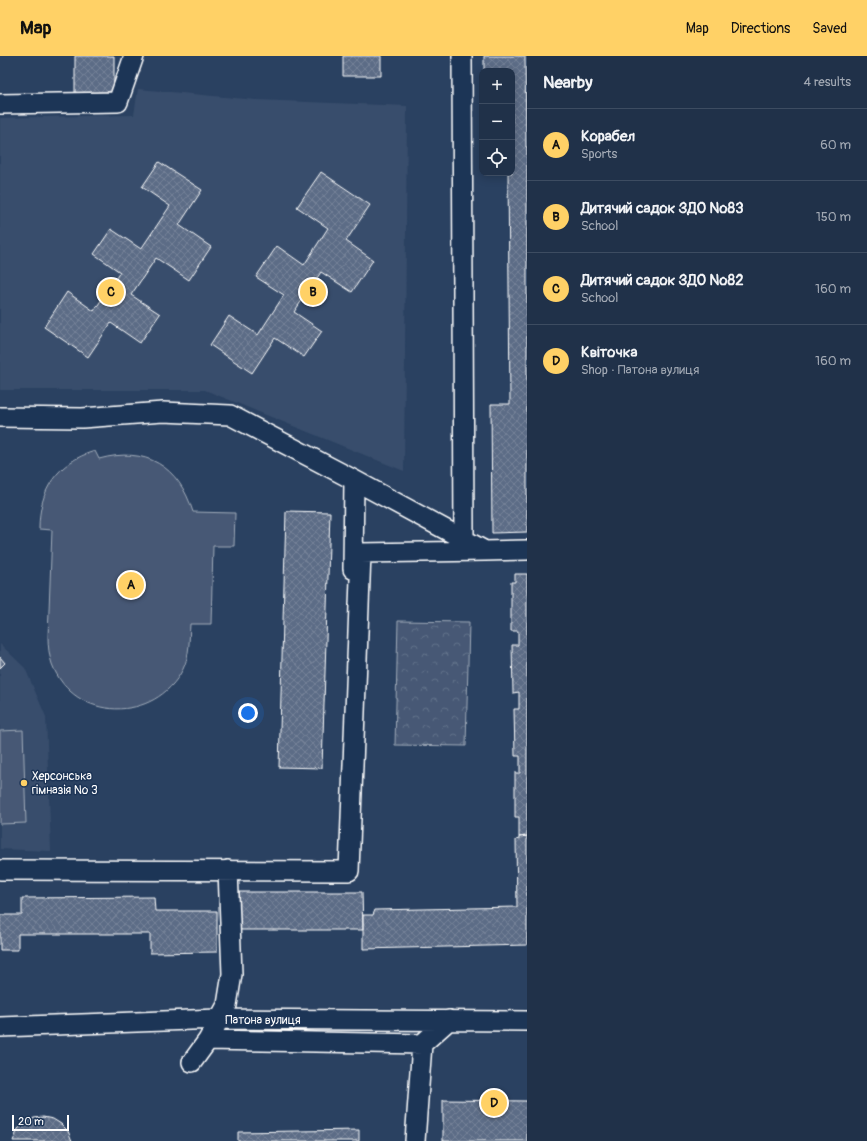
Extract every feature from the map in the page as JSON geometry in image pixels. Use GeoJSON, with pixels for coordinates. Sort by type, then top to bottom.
{"type":"FeatureCollection","features":[{"type":"Feature","properties":{"kind":"street"},"geometry":{"type":"LineString","coordinates":[[0,104],[118,102],[134,56]]}},
{"type":"Feature","properties":{"kind":"street"},"geometry":{"type":"LineString","coordinates":[[462,56],[464,540]]}},
{"type":"Feature","properties":{"kind":"street"},"geometry":{"type":"LineString","coordinates":[[0,417],[82,418],[163,412],[230,415],[485,551]]}},
{"type":"Feature","properties":{"kind":"street"},"geometry":{"type":"LineString","coordinates":[[349,871],[354,480]]}},
{"type":"Feature","properties":{"kind":"street"},"geometry":{"type":"LineString","coordinates":[[349,871],[362,553],[527,550]]}},
{"type":"Feature","properties":{"kind":"street"},"geometry":{"type":"LineString","coordinates":[[0,870],[349,871]]}},
{"type":"Feature","properties":{"kind":"street"},"geometry":{"type":"LineString","coordinates":[[192,1062],[208,1040],[218,1019],[227,1005],[232,974],[228,870]]}},
{"type":"Feature","properties":{"kind":"street","name":"Патона вулиця"},"geometry":{"type":"LineString","coordinates":[[0,1027],[218,1019],[527,1021]]}},
{"type":"Feature","properties":{"kind":"street"},"geometry":{"type":"LineString","coordinates":[[208,1040],[422,1044],[449,1020]]}},
{"type":"Feature","properties":{"kind":"street"},"geometry":{"type":"LineString","coordinates":[[415,1141],[422,1044]]}},
{"type":"Feature","properties":{"kind":"shaded area"},"geometry":{"type":"Polygon","coordinates":[[[138,89],[256,100],[407,106],[404,471],[205,390],[0,390],[0,118],[134,115],[138,89]]]}},
{"type":"Feature","properties":{"kind":"shaded area","name":"Херсонська гімназія № 3"},"geometry":{"type":"Polygon","coordinates":[[[0,644],[25,668],[46,717],[51,851],[0,849],[0,644]]]}},
{"type":"Feature","properties":{"kind":"green space"},"geometry":{"type":"Polygon","coordinates":[[[95,451],[99,459],[132,455],[146,458],[158,463],[179,482],[187,496],[193,512],[235,513],[234,546],[213,546],[211,624],[190,624],[188,653],[183,669],[171,687],[154,699],[135,707],[116,709],[96,706],[78,697],[63,683],[52,664],[50,657],[48,637],[52,530],[39,529],[42,502],[47,490],[61,470],[70,462],[95,451]]]}},
{"type":"Feature","properties":{"kind":"green space"},"geometry":{"type":"Polygon","coordinates":[[[398,621],[469,622],[466,746],[395,745],[398,621]]]}},
{"type":"Feature","properties":{"kind":"green space"},"geometry":{"type":"Polygon","coordinates":[[[23,730],[26,823],[0,824],[0,731],[23,730]]]}},
{"type":"Feature","properties":{"kind":"building"},"geometry":{"type":"Polygon","coordinates":[[[75,56],[114,56],[114,92],[75,93],[75,56]]]}},
{"type":"Feature","properties":{"kind":"building"},"geometry":{"type":"Polygon","coordinates":[[[343,56],[381,56],[381,76],[343,76],[343,56]]]}},
{"type":"Feature","properties":{"kind":"building"},"geometry":{"type":"Polygon","coordinates":[[[484,56],[525,56],[527,147],[527,532],[492,533],[491,404],[510,404],[508,176],[515,176],[515,68],[484,68],[484,56]]]}},
{"type":"Feature","properties":{"kind":"building"},"geometry":{"type":"Polygon","coordinates":[[[159,162],[202,190],[179,225],[211,247],[189,280],[156,258],[131,295],[160,314],[140,343],[111,323],[88,357],[44,327],[67,292],[94,311],[120,272],[94,254],[111,229],[141,249],[170,206],[142,187],[159,162]]]}},
{"type":"Feature","properties":{"kind":"building"},"geometry":{"type":"Polygon","coordinates":[[[321,172],[370,205],[346,241],[373,260],[352,292],[321,272],[294,312],[322,331],[304,357],[275,338],[252,373],[210,345],[229,316],[258,335],[284,295],[256,277],[277,246],[304,265],[328,228],[297,207],[321,172]]]}},
{"type":"Feature","properties":{"kind":"building"},"geometry":{"type":"Polygon","coordinates":[[[286,511],[330,512],[322,768],[279,767],[286,511]]]}},
{"type":"Feature","properties":{"kind":"building"},"geometry":{"type":"Polygon","coordinates":[[[515,574],[527,574],[527,836],[519,837],[519,817],[515,817],[515,773],[520,773],[520,756],[515,756],[514,709],[519,709],[519,692],[513,693],[512,645],[518,645],[518,631],[511,631],[511,582],[515,582],[515,574]]]}},
{"type":"Feature","properties":{"kind":"building"},"geometry":{"type":"Polygon","coordinates":[[[0,657],[5,663],[0,668],[0,657]]]}},
{"type":"Feature","properties":{"kind":"building"},"geometry":{"type":"Polygon","coordinates":[[[527,836],[527,945],[363,949],[363,915],[373,915],[375,910],[517,907],[516,840],[519,839],[519,837],[527,836]]]}},
{"type":"Feature","properties":{"kind":"building"},"geometry":{"type":"Polygon","coordinates":[[[236,892],[362,892],[363,930],[236,930],[236,892]]]}},
{"type":"Feature","properties":{"kind":"building"},"geometry":{"type":"Polygon","coordinates":[[[154,897],[155,911],[217,911],[217,952],[150,953],[150,934],[18,934],[18,950],[0,950],[0,915],[22,915],[22,898],[154,897]]]}},
{"type":"Feature","properties":{"kind":"building"},"geometry":{"type":"Polygon","coordinates":[[[443,1100],[527,1101],[527,1141],[443,1141],[443,1100]]]}},
{"type":"Feature","properties":{"kind":"building"},"geometry":{"type":"Polygon","coordinates":[[[43,1117],[53,1119],[61,1124],[68,1131],[72,1141],[13,1141],[18,1129],[25,1123],[34,1118],[43,1117]]]}},
{"type":"Feature","properties":{"kind":"building"},"geometry":{"type":"Polygon","coordinates":[[[359,1130],[359,1141],[238,1141],[238,1132],[359,1130]]]}},
{"type":"Feature","properties":{"kind":"place","name":"Дитячий садок ЗДО №82"},"geometry":{"type":"Point","coordinates":[111,292]}},
{"type":"Feature","properties":{"kind":"place","name":"Дитячий садок ЗДО №83"},"geometry":{"type":"Point","coordinates":[313,292]}},
{"type":"Feature","properties":{"kind":"place","name":"Корабел"},"geometry":{"type":"Point","coordinates":[131,585]}},
{"type":"Feature","properties":{"kind":"place","name":"Херсонська гімназія № 3"},"geometry":{"type":"Point","coordinates":[24,783]}},
{"type":"Feature","properties":{"kind":"place","name":"Квіточка"},"geometry":{"type":"Point","coordinates":[494,1103]}}]}
